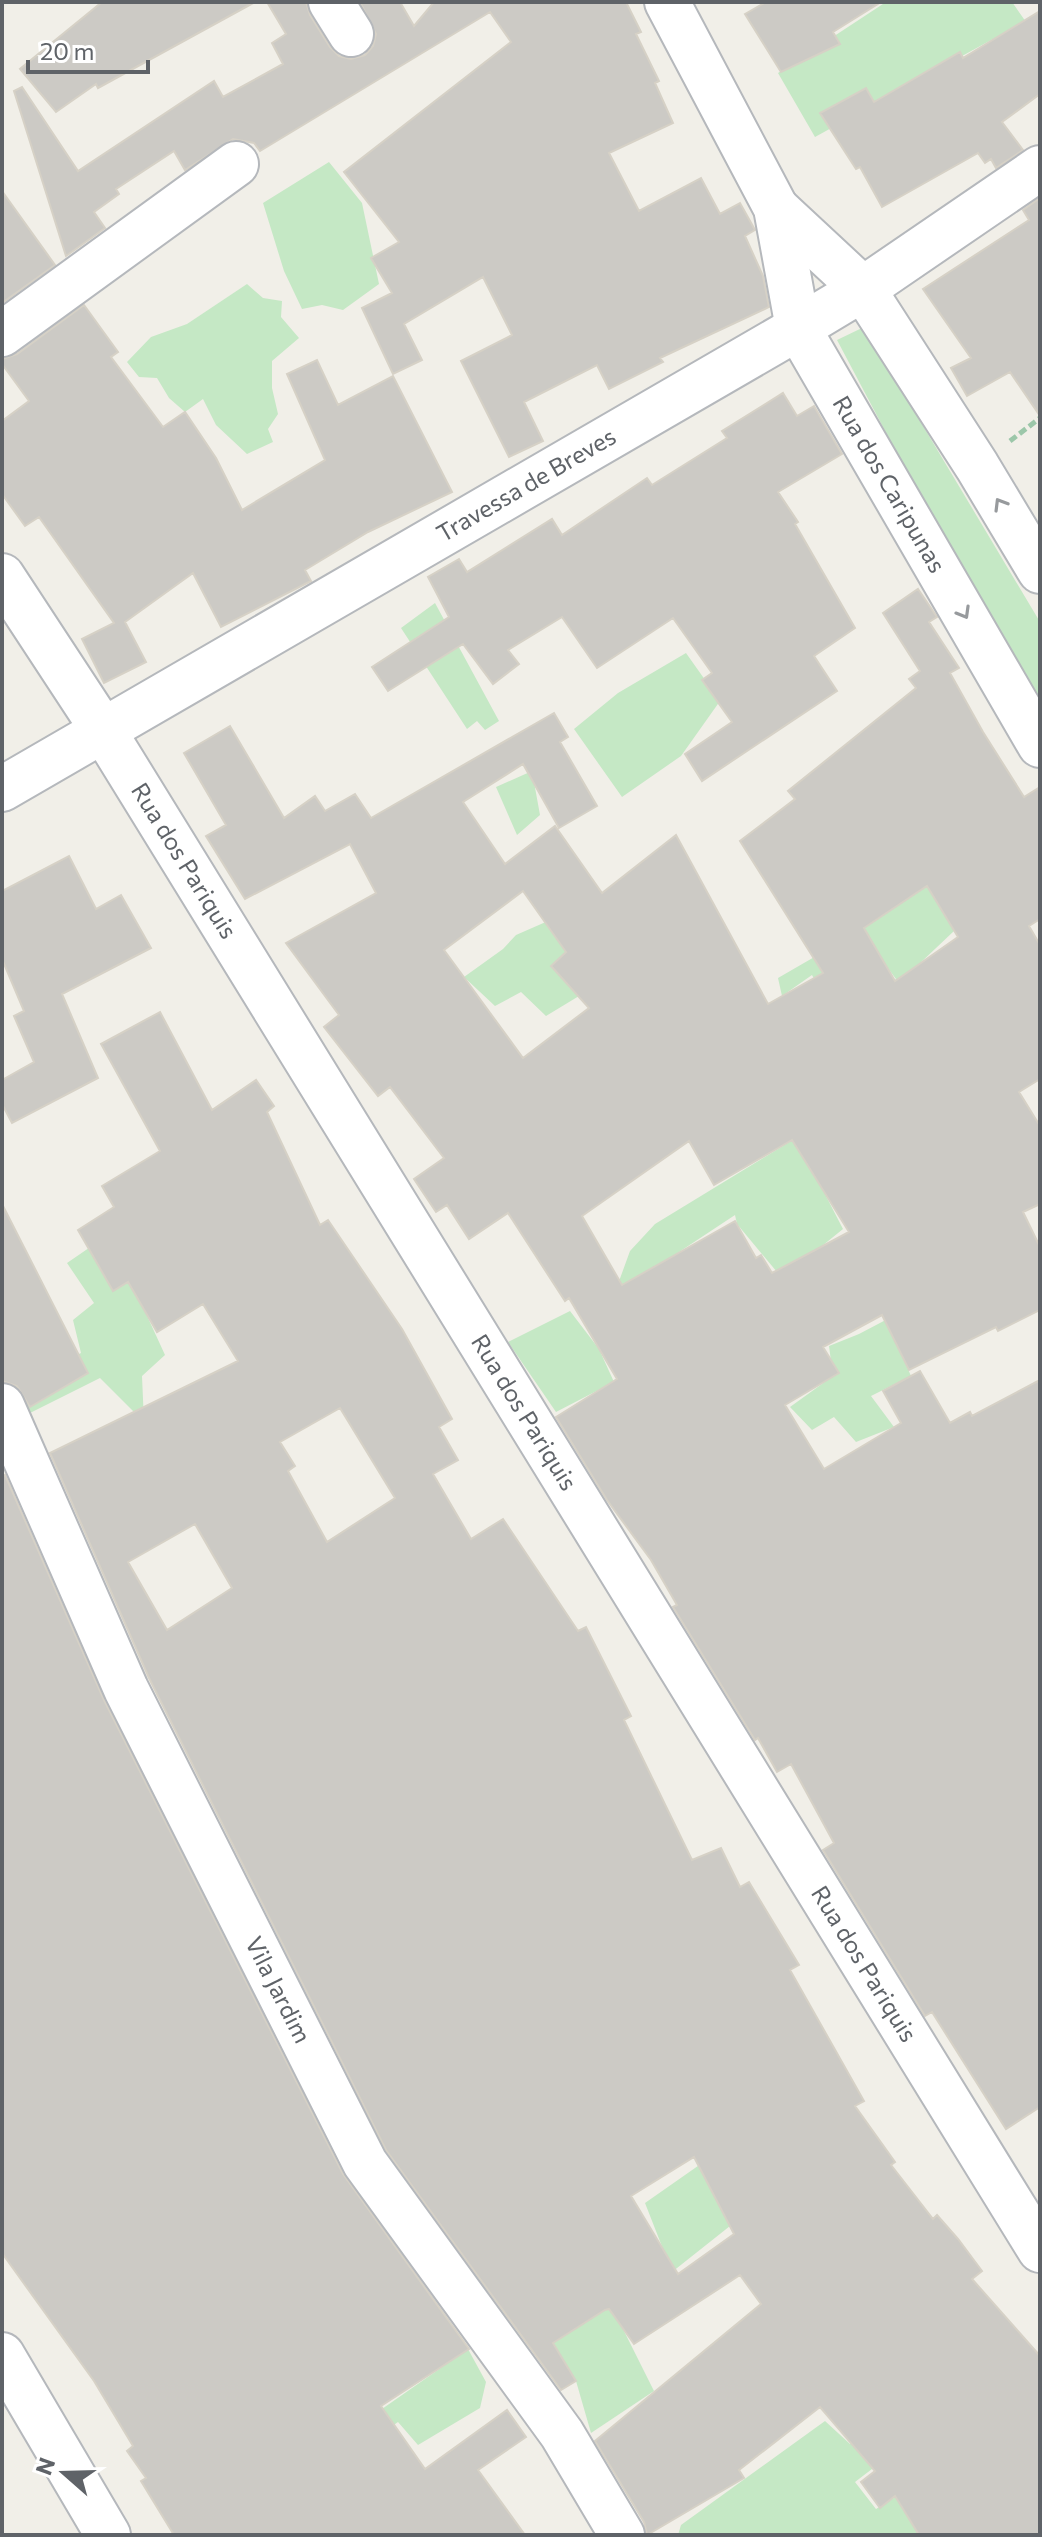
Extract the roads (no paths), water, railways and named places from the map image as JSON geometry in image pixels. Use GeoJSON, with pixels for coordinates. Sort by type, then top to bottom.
{"type":"FeatureCollection","features":[{"type":"Feature","properties":{"kind":"street","name":"Rua dos Caripunas"},"geometry":{"type":"LineString","coordinates":[[667,2],[776,208],[798,328],[1040,745]]}},
{"type":"Feature","properties":{"kind":"street"},"geometry":{"type":"LineString","coordinates":[[2,334],[236,164]]}},
{"type":"Feature","properties":{"kind":"street","name":"Travessa de Breves"},"geometry":{"type":"LineString","coordinates":[[2,789],[798,328],[863,289],[1040,168]]}},
{"type":"Feature","properties":{"kind":"street","name":"Rua dos Caripunas"},"geometry":{"type":"LineString","coordinates":[[776,208],[863,289],[977,466],[1040,571]]}},
{"type":"Feature","properties":{"kind":"street","name":"Rua dos Pariquis"},"geometry":{"type":"LineString","coordinates":[[2,576],[103,730],[1040,2250]]}},
{"type":"Feature","properties":{"kind":"street","name":"Vila Jardim"},"geometry":{"type":"LineString","coordinates":[[2,1406],[126,1689],[365,2163],[562,2434],[622,2535]]}},
{"type":"Feature","properties":{"kind":"street"},"geometry":{"type":"LineString","coordinates":[[2,2355],[108,2535]]}}]}
